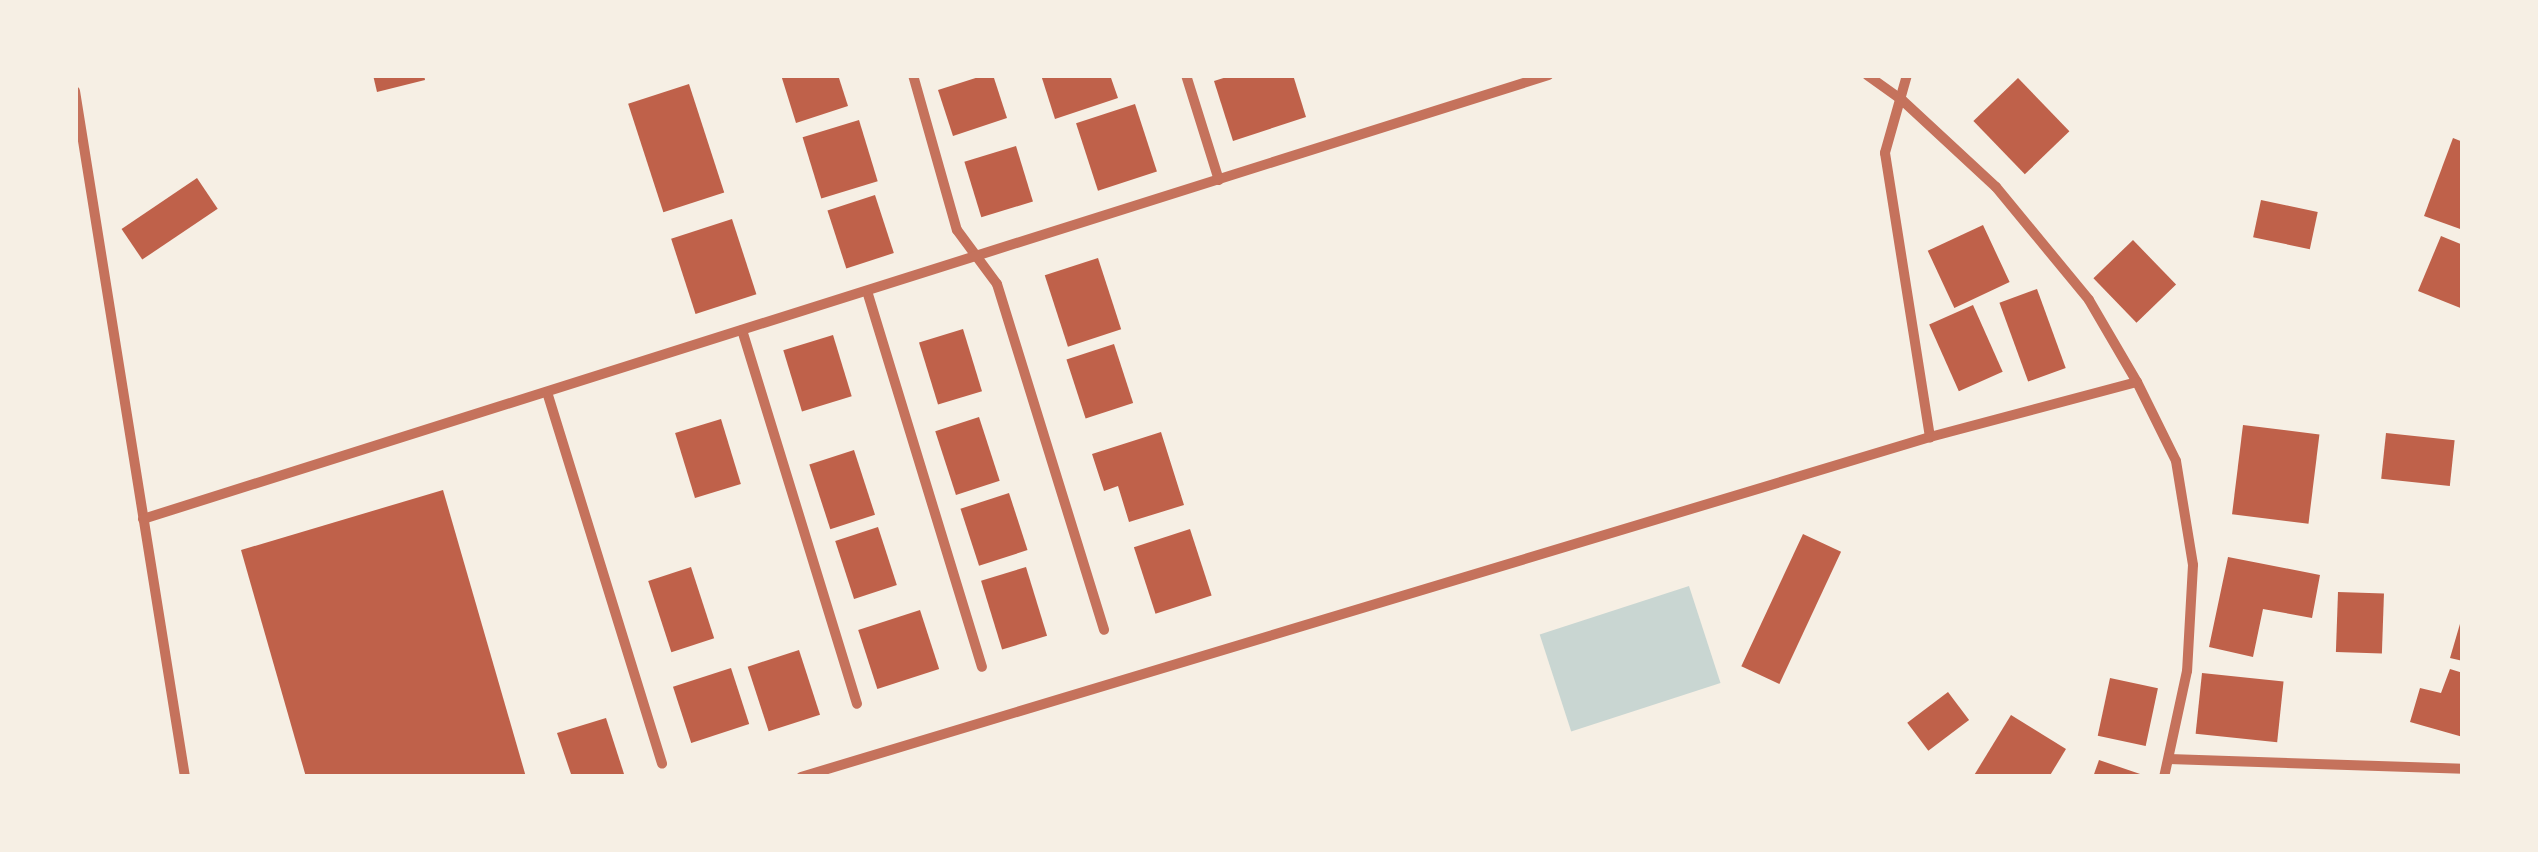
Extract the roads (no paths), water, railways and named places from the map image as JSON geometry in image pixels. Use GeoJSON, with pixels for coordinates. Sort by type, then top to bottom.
{"type":"FeatureCollection","features":[{"type":"Feature","properties":{"kind":"street"},"geometry":{"type":"LineString","coordinates":[[913,75],[957,230],[997,284],[1104,630]]}},
{"type":"Feature","properties":{"kind":"street"},"geometry":{"type":"LineString","coordinates":[[1186,75],[1218,180]]}},
{"type":"Feature","properties":{"kind":"street"},"geometry":{"type":"LineString","coordinates":[[143,519],[1549,75]]}},
{"type":"Feature","properties":{"kind":"street"},"geometry":{"type":"LineString","coordinates":[[1867,75],[1902,100],[1996,187],[2088,300],[2137,382],[2176,461],[2193,564],[2187,671],[2164,777]]}},
{"type":"Feature","properties":{"kind":"street"},"geometry":{"type":"LineString","coordinates":[[1907,75],[1885,153],[1930,437]]}},
{"type":"Feature","properties":{"kind":"street"},"geometry":{"type":"LineString","coordinates":[[75,91],[185,777]]}},
{"type":"Feature","properties":{"kind":"street"},"geometry":{"type":"LineString","coordinates":[[866,291],[982,666]]}},
{"type":"Feature","properties":{"kind":"street"},"geometry":{"type":"LineString","coordinates":[[742,330],[856,704]]}},
{"type":"Feature","properties":{"kind":"street"},"geometry":{"type":"LineString","coordinates":[[801,777],[1930,437],[2137,382]]}},
{"type":"Feature","properties":{"kind":"street"},"geometry":{"type":"LineString","coordinates":[[547,392],[662,764]]}},
{"type":"Feature","properties":{"kind":"street"},"geometry":{"type":"LineString","coordinates":[[2170,760],[2463,769]]}}]}
